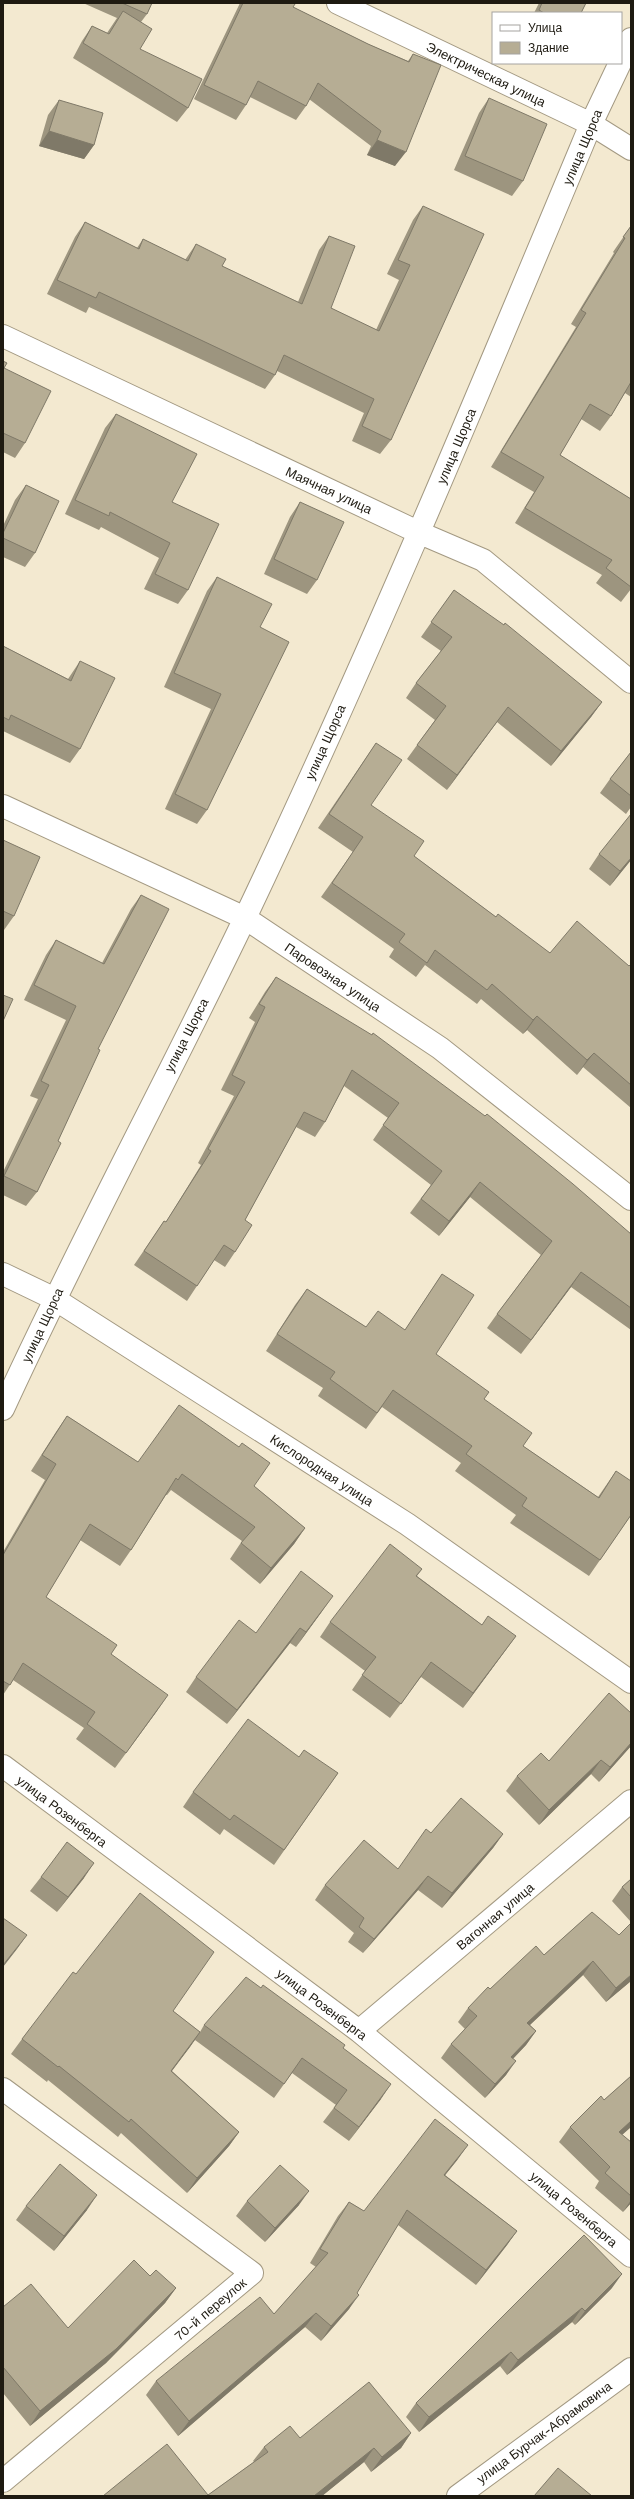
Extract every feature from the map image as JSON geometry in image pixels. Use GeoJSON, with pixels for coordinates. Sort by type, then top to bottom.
{"type":"FeatureCollection","features":[{"type":"Feature","properties":{"kind":"street","name":"Электрическая улица"},"geometry":{"type":"LineString","coordinates":[[338,3],[591,124],[631,149]]}},
{"type":"Feature","properties":{"kind":"street","name":"улица Щорса"},"geometry":{"type":"LineString","coordinates":[[622,58],[631,39]]}},
{"type":"Feature","properties":{"kind":"street","name":"улица Щорса"},"geometry":{"type":"LineString","coordinates":[[3,1409],[53,1298],[244,918],[420,533],[591,124],[619,64]]}},
{"type":"Feature","properties":{"kind":"street","name":"Маячная улица"},"geometry":{"type":"LineString","coordinates":[[3,336],[420,533],[483,560],[631,682]]}},
{"type":"Feature","properties":{"kind":"street","name":"Паровозная улица"},"geometry":{"type":"LineString","coordinates":[[3,806],[244,918],[440,1048],[631,1199]]}},
{"type":"Feature","properties":{"kind":"street","name":"Кислородная улица"},"geometry":{"type":"LineString","coordinates":[[3,1274],[53,1298],[407,1524],[631,1682]]}},
{"type":"Feature","properties":{"kind":"street","name":"улица Розенберга"},"geometry":{"type":"LineString","coordinates":[[3,1766],[359,2031],[631,2256]]}},
{"type":"Feature","properties":{"kind":"street","name":"Вагонная улица"},"geometry":{"type":"LineString","coordinates":[[359,2031],[631,1801]]}},
{"type":"Feature","properties":{"kind":"street","name":"70-й переулок"},"geometry":{"type":"LineString","coordinates":[[3,2089],[252,2273],[3,2481]]}},
{"type":"Feature","properties":{"kind":"street","name":"улица Бурчак-Абрамовича"},"geometry":{"type":"LineString","coordinates":[[458,2496],[631,2369]]}},
{"type":"Feature","properties":{"kind":"building"},"geometry":{"type":"Polygon","coordinates":[[[122,3],[152,3],[147,14],[122,3]]]}},
{"type":"Feature","properties":{"kind":"building"},"geometry":{"type":"Polygon","coordinates":[[[243,3],[293,3],[295,4],[293,7],[368,44],[409,62],[413,54],[441,65],[406,152],[377,140],[381,131],[318,83],[306,106],[258,81],[246,105],[204,85],[243,3]]]}},
{"type":"Feature","properties":{"kind":"building"},"geometry":{"type":"Polygon","coordinates":[[[542,3],[586,3],[582,12],[542,12],[539,10],[542,3]]]}},
{"type":"Feature","properties":{"kind":"building"},"geometry":{"type":"Polygon","coordinates":[[[123,11],[152,29],[140,49],[202,79],[188,108],[83,43],[92,26],[109,34],[123,11]]]}},
{"type":"Feature","properties":{"kind":"building"},"geometry":{"type":"Polygon","coordinates":[[[489,98],[547,124],[523,181],[465,156],[489,98]]]}},
{"type":"Feature","properties":{"kind":"building"},"geometry":{"type":"Polygon","coordinates":[[[59,100],[103,113],[94,145],[49,131],[59,100]]]}},
{"type":"Feature","properties":{"kind":"building"},"geometry":{"type":"Polygon","coordinates":[[[423,206],[484,234],[391,440],[362,426],[374,399],[284,355],[275,375],[99,292],[96,298],[57,280],[85,222],[139,249],[143,239],[188,261],[196,244],[226,259],[222,266],[302,304],[329,236],[355,246],[331,308],[379,331],[410,265],[398,260],[423,206]]]}},
{"type":"Feature","properties":{"kind":"building"},"geometry":{"type":"Polygon","coordinates":[[[631,226],[631,382],[611,416],[590,404],[560,455],[631,499],[631,587],[606,568],[612,560],[525,508],[544,477],[501,452],[586,313],[581,310],[625,238],[623,237],[631,226]]]}},
{"type":"Feature","properties":{"kind":"building"},"geometry":{"type":"Polygon","coordinates":[[[3,361],[7,363],[4,368],[51,391],[25,443],[3,433],[3,361]]]}},
{"type":"Feature","properties":{"kind":"building"},"geometry":{"type":"Polygon","coordinates":[[[116,414],[197,454],[172,502],[219,524],[188,590],[155,574],[170,543],[110,512],[109,516],[75,500],[116,414]]]}},
{"type":"Feature","properties":{"kind":"building"},"geometry":{"type":"Polygon","coordinates":[[[26,485],[59,501],[35,553],[3,538],[3,533],[26,485]]]}},
{"type":"Feature","properties":{"kind":"building"},"geometry":{"type":"Polygon","coordinates":[[[300,502],[344,522],[317,580],[274,559],[300,502]]]}},
{"type":"Feature","properties":{"kind":"building"},"geometry":{"type":"Polygon","coordinates":[[[217,577],[272,604],[260,627],[289,642],[207,810],[175,794],[221,694],[174,673],[217,577]]]}},
{"type":"Feature","properties":{"kind":"building"},"geometry":{"type":"Polygon","coordinates":[[[454,590],[504,625],[505,623],[602,702],[561,751],[508,707],[457,775],[417,745],[446,706],[416,683],[452,637],[431,622],[454,590]]]}},
{"type":"Feature","properties":{"kind":"building"},"geometry":{"type":"Polygon","coordinates":[[[3,646],[71,681],[80,661],[115,678],[80,749],[11,715],[9,720],[3,717],[3,646]]]}},
{"type":"Feature","properties":{"kind":"building"},"geometry":{"type":"Polygon","coordinates":[[[376,743],[402,760],[371,805],[424,841],[414,856],[496,917],[498,914],[550,953],[577,921],[629,966],[631,964],[631,1085],[594,1053],[587,1060],[537,1016],[533,1020],[492,984],[487,990],[435,950],[427,963],[399,942],[405,934],[332,883],[363,837],[329,814],[376,743]]]}},
{"type":"Feature","properties":{"kind":"building"},"geometry":{"type":"Polygon","coordinates":[[[631,752],[631,796],[610,779],[631,752]]]}},
{"type":"Feature","properties":{"kind":"building"},"geometry":{"type":"Polygon","coordinates":[[[631,814],[631,858],[620,871],[599,854],[631,814]]]}},
{"type":"Feature","properties":{"kind":"building"},"geometry":{"type":"Polygon","coordinates":[[[3,840],[40,857],[14,916],[3,911],[3,840]]]}},
{"type":"Feature","properties":{"kind":"building"},"geometry":{"type":"Polygon","coordinates":[[[141,895],[169,909],[98,1049],[100,1050],[58,1141],[61,1143],[37,1192],[4,1176],[49,1085],[41,1081],[76,1006],[34,985],[56,940],[104,964],[141,895]]]}},
{"type":"Feature","properties":{"kind":"building"},"geometry":{"type":"Polygon","coordinates":[[[276,977],[372,1035],[373,1033],[485,1116],[487,1114],[573,1184],[631,1234],[631,1308],[581,1272],[531,1340],[497,1314],[552,1241],[480,1182],[449,1221],[421,1199],[442,1171],[383,1125],[399,1103],[352,1070],[325,1122],[304,1112],[245,1220],[252,1225],[235,1252],[224,1245],[197,1286],[144,1251],[164,1221],[166,1222],[211,1151],[208,1149],[245,1082],[232,1075],[265,1007],[259,1004],[276,977]]]}},
{"type":"Feature","properties":{"kind":"building"},"geometry":{"type":"Polygon","coordinates":[[[3,995],[13,999],[3,1021],[3,995]]]}},
{"type":"Feature","properties":{"kind":"building"},"geometry":{"type":"Polygon","coordinates":[[[442,1274],[474,1295],[436,1354],[489,1392],[484,1399],[532,1433],[523,1446],[599,1498],[616,1471],[631,1481],[631,1515],[600,1560],[522,1506],[527,1498],[466,1454],[472,1446],[393,1390],[377,1413],[330,1379],[335,1372],[277,1334],[307,1289],[366,1327],[378,1311],[405,1330],[442,1274]]]}},
{"type":"Feature","properties":{"kind":"building"},"geometry":{"type":"Polygon","coordinates":[[[179,1405],[239,1447],[242,1443],[270,1463],[254,1486],[305,1528],[271,1568],[241,1543],[255,1527],[182,1474],[178,1480],[176,1478],[131,1550],[90,1524],[46,1597],[117,1645],[111,1654],[168,1695],[126,1753],[87,1724],[95,1712],[23,1663],[10,1685],[3,1681],[3,1555],[56,1464],[42,1455],[67,1416],[138,1462],[179,1405]]]}},
{"type":"Feature","properties":{"kind":"building"},"geometry":{"type":"Polygon","coordinates":[[[390,1544],[422,1569],[416,1576],[482,1625],[488,1616],[516,1636],[473,1693],[431,1662],[401,1704],[362,1675],[376,1657],[330,1622],[390,1544]]]}},
{"type":"Feature","properties":{"kind":"building"},"geometry":{"type":"Polygon","coordinates":[[[301,1571],[333,1596],[306,1632],[300,1628],[237,1710],[196,1677],[239,1620],[256,1633],[301,1571]]]}},
{"type":"Feature","properties":{"kind":"building"},"geometry":{"type":"Polygon","coordinates":[[[609,1693],[631,1713],[631,1743],[610,1767],[601,1760],[549,1810],[517,1776],[541,1753],[549,1761],[609,1693]]]}},
{"type":"Feature","properties":{"kind":"building"},"geometry":{"type":"Polygon","coordinates":[[[248,1719],[299,1757],[304,1750],[338,1773],[284,1850],[234,1815],[230,1820],[193,1792],[248,1719]]]}},
{"type":"Feature","properties":{"kind":"building"},"geometry":{"type":"Polygon","coordinates":[[[461,1798],[503,1834],[452,1893],[428,1876],[374,1939],[359,1927],[364,1918],[325,1885],[364,1840],[398,1869],[426,1829],[431,1833],[461,1798]]]}},
{"type":"Feature","properties":{"kind":"building"},"geometry":{"type":"Polygon","coordinates":[[[67,1842],[94,1863],[68,1897],[41,1877],[67,1842]]]}},
{"type":"Feature","properties":{"kind":"building"},"geometry":{"type":"Polygon","coordinates":[[[631,1879],[631,1897],[622,1887],[631,1879]]]}},
{"type":"Feature","properties":{"kind":"building"},"geometry":{"type":"Polygon","coordinates":[[[140,1893],[214,1952],[173,2011],[200,2032],[171,2071],[239,2132],[197,2178],[131,2119],[129,2122],[59,2066],[58,2067],[22,2039],[73,1972],[76,1974],[140,1893]]]}},
{"type":"Feature","properties":{"kind":"building"},"geometry":{"type":"Polygon","coordinates":[[[592,1912],[619,1935],[631,1923],[631,1975],[616,1988],[593,1961],[527,2023],[536,2031],[511,2057],[516,2061],[495,2084],[451,2044],[477,2016],[468,2008],[488,1987],[490,1989],[536,1946],[544,1955],[592,1912]]]}},
{"type":"Feature","properties":{"kind":"building"},"geometry":{"type":"Polygon","coordinates":[[[3,1918],[27,1935],[3,1965],[3,1918]]]}},
{"type":"Feature","properties":{"kind":"building"},"geometry":{"type":"Polygon","coordinates":[[[246,1977],[261,1988],[263,1985],[345,2045],[343,2048],[391,2084],[359,2127],[334,2108],[347,2090],[302,2058],[284,2084],[204,2025],[246,1977]]]}},
{"type":"Feature","properties":{"kind":"building"},"geometry":{"type":"Polygon","coordinates":[[[631,2076],[631,2121],[619,2132],[631,2142],[631,2196],[605,2173],[610,2167],[570,2127],[601,2096],[604,2100],[631,2076]]]}},
{"type":"Feature","properties":{"kind":"building"},"geometry":{"type":"Polygon","coordinates":[[[435,2119],[468,2145],[444,2175],[517,2231],[486,2270],[407,2210],[357,2293],[359,2295],[331,2326],[316,2313],[189,2421],[156,2381],[260,2297],[274,2314],[328,2253],[320,2249],[349,2202],[364,2211],[435,2119]]]}},
{"type":"Feature","properties":{"kind":"building"},"geometry":{"type":"Polygon","coordinates":[[[60,2164],[97,2195],[64,2236],[26,2206],[60,2164]]]}},
{"type":"Feature","properties":{"kind":"building"},"geometry":{"type":"Polygon","coordinates":[[[280,2165],[309,2191],[275,2228],[247,2201],[280,2165]]]}},
{"type":"Feature","properties":{"kind":"building"},"geometry":{"type":"Polygon","coordinates":[[[584,2235],[622,2274],[585,2311],[582,2308],[518,2360],[511,2352],[429,2417],[416,2403],[584,2235]]]}},
{"type":"Feature","properties":{"kind":"building"},"geometry":{"type":"Polygon","coordinates":[[[134,2260],[150,2276],[156,2270],[176,2288],[116,2349],[40,2411],[3,2367],[3,2307],[31,2284],[68,2328],[134,2260]]]}},
{"type":"Feature","properties":{"kind":"building"},"geometry":{"type":"Polygon","coordinates":[[[369,2382],[411,2433],[382,2457],[374,2448],[314,2496],[103,2496],[167,2444],[208,2495],[268,2452],[264,2447],[290,2426],[300,2438],[369,2382]]]}},
{"type":"Feature","properties":{"kind":"building"},"geometry":{"type":"Polygon","coordinates":[[[558,2468],[592,2496],[534,2496],[558,2468]]]}}]}
